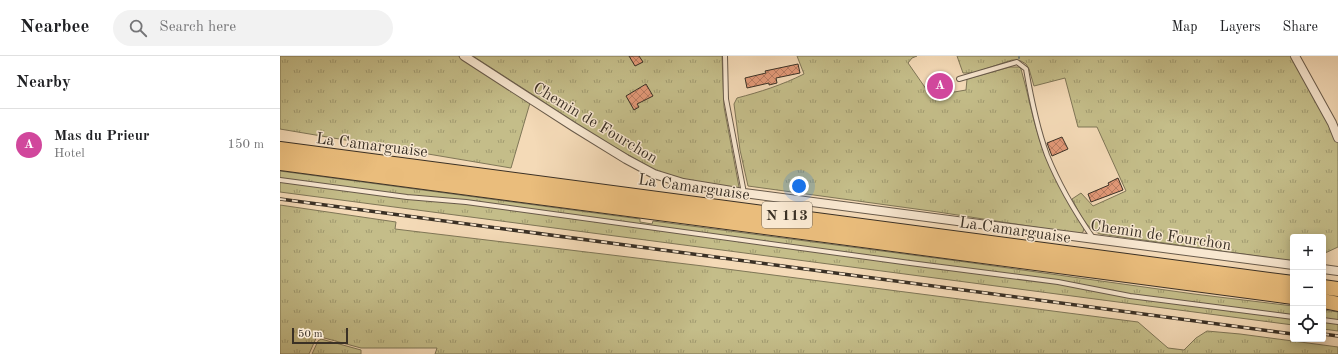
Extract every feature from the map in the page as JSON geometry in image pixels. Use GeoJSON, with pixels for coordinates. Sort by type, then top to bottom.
{"type":"FeatureCollection","features":[{"type":"Feature","properties":{"kind":"highway"},"geometry":{"type":"LineString","coordinates":[[280,139],[356,150],[521,180]]}},
{"type":"Feature","properties":{"kind":"highway","name":"La Camarguaise"},"geometry":{"type":"LineString","coordinates":[[280,148],[1290,283]]}},
{"type":"Feature","properties":{"kind":"highway","name":"La Camarguaise"},"geometry":{"type":"LineString","coordinates":[[280,163],[1290,297]]}},
{"type":"Feature","properties":{"kind":"highway"},"geometry":{"type":"LineString","coordinates":[[1326,288],[1338,290]]}},
{"type":"Feature","properties":{"kind":"highway"},"geometry":{"type":"LineString","coordinates":[[1326,302],[1338,304]]}},
{"type":"Feature","properties":{"kind":"street","name":"Chemin de Fourchon"},"geometry":{"type":"LineString","coordinates":[[464,56],[626,159],[654,174],[683,183],[744,193],[1290,265]]}},
{"type":"Feature","properties":{"kind":"street"},"geometry":{"type":"LineString","coordinates":[[1295,56],[1332,123],[1338,138]]}},
{"type":"Feature","properties":{"kind":"street"},"geometry":{"type":"LineString","coordinates":[[1326,269],[1338,270]]}},
{"type":"Feature","properties":{"kind":"lane"},"geometry":{"type":"LineString","coordinates":[[725,56],[726,99],[744,193]]}},
{"type":"Feature","properties":{"kind":"lane"},"geometry":{"type":"LineString","coordinates":[[959,79],[1017,62],[1026,69],[1030,98],[1047,155],[1069,200],[1093,239]]}},
{"type":"Feature","properties":{"kind":"lane"},"geometry":{"type":"LineString","coordinates":[[280,180],[407,197],[466,202],[631,226],[1058,282],[1130,296],[1290,317]]}},
{"type":"Feature","properties":{"kind":"lane"},"geometry":{"type":"LineString","coordinates":[[1326,320],[1338,322]]}},
{"type":"Feature","properties":{"kind":"green space"},"geometry":{"type":"Polygon","coordinates":[[[280,56],[458,56],[530,103],[511,168],[280,129],[280,56]]]}},
{"type":"Feature","properties":{"kind":"green space"},"geometry":{"type":"Polygon","coordinates":[[[473,56],[722,56],[724,107],[739,187],[738,189],[699,183],[658,172],[573,123],[538,98],[473,56]]]}},
{"type":"Feature","properties":{"kind":"green space"},"geometry":{"type":"Polygon","coordinates":[[[797,56],[917,56],[912,58],[908,63],[931,96],[966,90],[967,79],[1010,67],[1019,67],[1021,69],[1044,152],[1059,186],[1084,228],[1083,232],[1080,234],[938,212],[748,186],[740,150],[734,104],[737,98],[771,88],[804,74],[797,56]]]}},
{"type":"Feature","properties":{"kind":"green space"},"geometry":{"type":"Polygon","coordinates":[[[957,56],[1292,56],[1329,122],[1338,143],[1338,247],[1326,253],[1326,234],[1290,234],[1290,261],[1100,234],[1095,232],[1083,220],[1072,199],[1081,193],[1093,206],[1126,191],[1097,127],[1078,127],[1065,78],[1034,86],[1026,64],[1021,61],[1012,60],[973,73],[963,73],[957,56]]]}},
{"type":"Feature","properties":{"kind":"green space"},"geometry":{"type":"Polygon","coordinates":[[[280,171],[640,219],[640,222],[652,224],[653,221],[1290,306],[1290,325],[280,192],[280,171]]]}},
{"type":"Feature","properties":{"kind":"green space"},"geometry":{"type":"Polygon","coordinates":[[[280,205],[396,222],[395,229],[703,266],[1138,322],[1168,348],[1184,350],[1196,338],[1207,331],[1338,347],[1338,354],[435,354],[437,348],[361,348],[317,336],[309,354],[280,354],[280,205]]]}},
{"type":"Feature","properties":{"kind":"green space"},"geometry":{"type":"Polygon","coordinates":[[[1326,310],[1338,312],[1338,331],[1326,329],[1326,310]]]}},
{"type":"Feature","properties":{"kind":"green space"},"geometry":{"type":"Polygon","coordinates":[[[321,339],[361,350],[361,354],[312,354],[318,341],[321,339]]]}},
{"type":"Feature","properties":{"kind":"building"},"geometry":{"type":"Polygon","coordinates":[[[629,56],[639,56],[643,62],[635,66],[629,56]]]}},
{"type":"Feature","properties":{"kind":"building"},"geometry":{"type":"Polygon","coordinates":[[[798,64],[800,73],[776,78],[777,83],[769,85],[769,83],[747,88],[745,78],[766,73],[765,71],[798,64]]]}},
{"type":"Feature","properties":{"kind":"building"},"geometry":{"type":"Polygon","coordinates":[[[947,82],[949,89],[935,92],[933,85],[947,82]]]}},
{"type":"Feature","properties":{"kind":"building"},"geometry":{"type":"Polygon","coordinates":[[[646,84],[653,96],[637,104],[639,107],[634,110],[626,96],[646,84]]]}},
{"type":"Feature","properties":{"kind":"building"},"geometry":{"type":"Polygon","coordinates":[[[1062,137],[1068,149],[1052,156],[1047,143],[1062,137]]]}},
{"type":"Feature","properties":{"kind":"building"},"geometry":{"type":"Polygon","coordinates":[[[1118,178],[1123,190],[1091,202],[1088,194],[1109,185],[1108,183],[1118,178]]]}},
{"type":"Feature","properties":{"kind":"railway"},"geometry":{"type":"LineString","coordinates":[[280,199],[1290,334]]}},
{"type":"Feature","properties":{"kind":"railway"},"geometry":{"type":"LineString","coordinates":[[1326,334],[1338,336]]}},
{"type":"Feature","properties":{"kind":"place","name":"Mas du Prieur"},"geometry":{"type":"Point","coordinates":[940,86]}}]}
